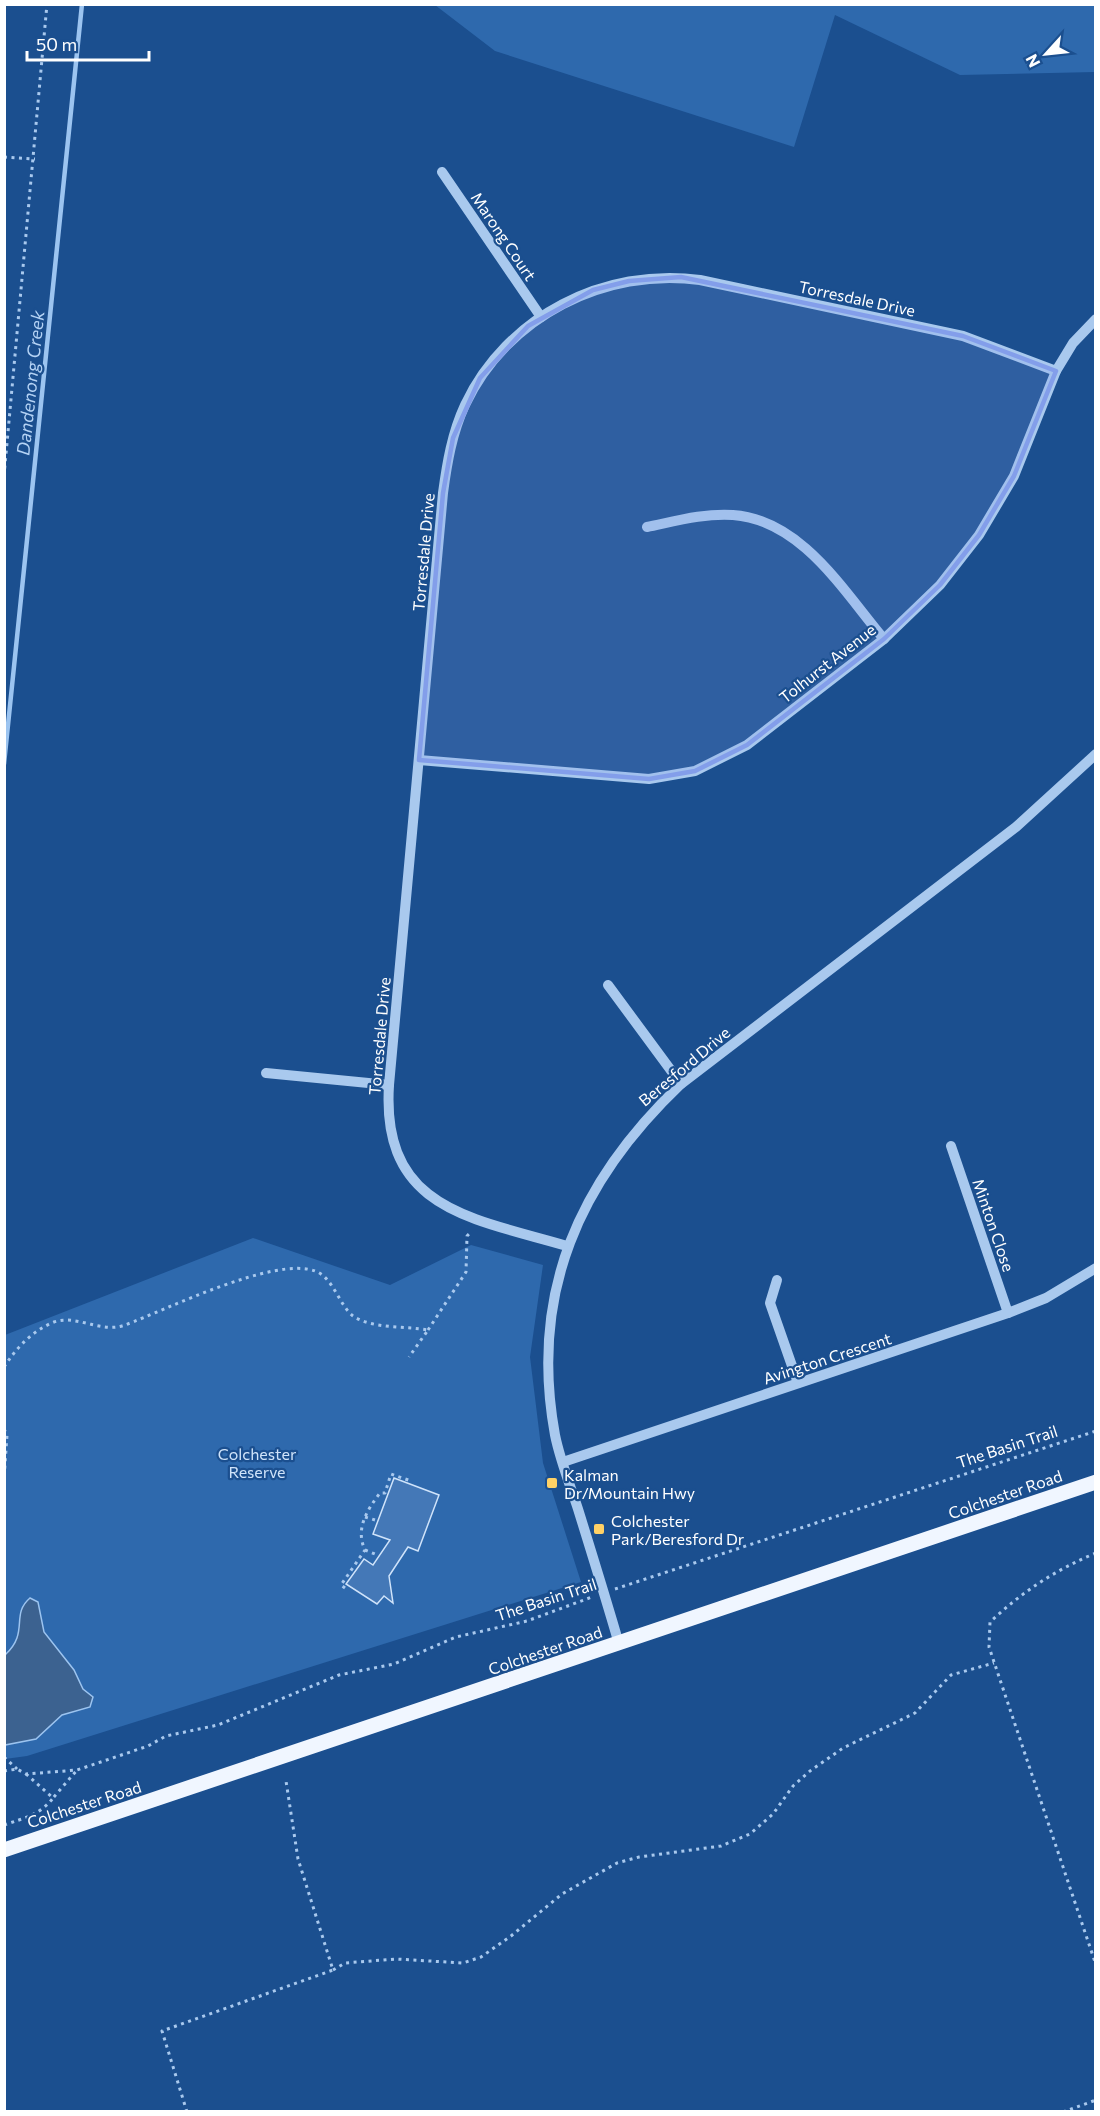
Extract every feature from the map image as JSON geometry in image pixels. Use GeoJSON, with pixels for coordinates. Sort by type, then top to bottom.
{"type":"FeatureCollection","features":[{"type":"Feature","properties":{"kind":"main road","name":"Colchester Road"},"geometry":{"type":"LineString","coordinates":[[4,1850],[1095,1482]]}},
{"type":"Feature","properties":{"kind":"street","name":"Marong Court"},"geometry":{"type":"LineString","coordinates":[[442,172],[541,316]]}},
{"type":"Feature","properties":{"kind":"street","name":"Torresdale Drive"},"geometry":{"type":"LineString","coordinates":[[567,1246],[481,1221],[450,1209],[430,1197],[404,1167],[395,1150],[389,1120],[389,1085],[443,494],[453,438],[480,378],[516,336],[541,316],[566,301],[593,290],[629,281],[681,277],[963,336],[1056,371]]}},
{"type":"Feature","properties":{"kind":"street","name":"Tolhurst Avenue"},"geometry":{"type":"LineString","coordinates":[[419,760],[650,779],[695,771],[747,745],[884,639],[940,585],[979,535],[1014,476],[1056,371],[1073,343],[1095,319]]}},
{"type":"Feature","properties":{"kind":"street"},"geometry":{"type":"LineString","coordinates":[[648,527],[709,515],[735,515],[762,521],[791,535],[817,560],[884,639]]}},
{"type":"Feature","properties":{"kind":"street","name":"Beresford Drive"},"geometry":{"type":"LineString","coordinates":[[619,1644],[555,1436],[549,1381],[559,1274],[567,1246],[587,1203],[609,1164],[644,1119],[681,1084],[1016,828],[1095,754]]}},
{"type":"Feature","properties":{"kind":"street"},"geometry":{"type":"LineString","coordinates":[[608,985],[681,1084]]}},
{"type":"Feature","properties":{"kind":"street"},"geometry":{"type":"LineString","coordinates":[[266,1073],[389,1085]]}},
{"type":"Feature","properties":{"kind":"street","name":"Minton Close"},"geometry":{"type":"LineString","coordinates":[[951,1146],[1008,1314]]}},
{"type":"Feature","properties":{"kind":"street","name":"Avington Crescent"},"geometry":{"type":"LineString","coordinates":[[563,1462],[1008,1314],[1046,1298],[1095,1268]]}},
{"type":"Feature","properties":{"kind":"street"},"geometry":{"type":"LineString","coordinates":[[777,1280],[770,1303],[798,1383]]}},
{"type":"Feature","properties":{"kind":"path"},"geometry":{"type":"LineString","coordinates":[[4,476],[35,159],[47,4]]}},
{"type":"Feature","properties":{"kind":"path"},"geometry":{"type":"LineString","coordinates":[[4,157],[35,159]]}},
{"type":"Feature","properties":{"kind":"path"},"geometry":{"type":"LineString","coordinates":[[409,1356],[466,1272],[467,1236],[481,1221]]}},
{"type":"Feature","properties":{"kind":"path"},"geometry":{"type":"LineString","coordinates":[[4,1367],[16,1350],[34,1333],[57,1321],[69,1321],[100,1328],[122,1326],[278,1269],[316,1271],[327,1281],[345,1308],[364,1322],[428,1330]]}},
{"type":"Feature","properties":{"kind":"path"},"geometry":{"type":"LineString","coordinates":[[4,1429],[7,1435],[4,1480]]}},
{"type":"Feature","properties":{"kind":"path","name":"The Basin Trail"},"geometry":{"type":"LineString","coordinates":[[26,1774],[77,1770],[148,1746],[166,1736],[218,1725],[339,1675],[394,1664],[456,1637],[527,1621],[604,1592],[1095,1431]]}},
{"type":"Feature","properties":{"kind":"path"},"geometry":{"type":"LineString","coordinates":[[375,1554],[365,1550],[360,1540],[365,1517],[380,1493],[385,1493],[391,1474],[411,1481]]}},
{"type":"Feature","properties":{"kind":"path"},"geometry":{"type":"LineString","coordinates":[[365,1517],[375,1520]]}},
{"type":"Feature","properties":{"kind":"path"},"geometry":{"type":"LineString","coordinates":[[345,1588],[341,1585],[365,1550]]}},
{"type":"Feature","properties":{"kind":"path"},"geometry":{"type":"LineString","coordinates":[[1095,1553],[1067,1566],[1020,1594],[990,1622],[989,1647],[1095,1965]]}},
{"type":"Feature","properties":{"kind":"path"},"geometry":{"type":"LineString","coordinates":[[187,2112],[162,2031],[345,1964],[396,1959],[463,1963],[481,1957],[511,1936],[562,1894],[618,1863],[639,1857],[720,1846],[750,1834],[773,1814],[794,1786],[810,1771],[843,1748],[915,1713],[951,1675],[994,1663]]}},
{"type":"Feature","properties":{"kind":"path"},"geometry":{"type":"LineString","coordinates":[[4,1757],[53,1798]]}},
{"type":"Feature","properties":{"kind":"path"},"geometry":{"type":"LineString","coordinates":[[4,1770],[18,1769]]}},
{"type":"Feature","properties":{"kind":"path"},"geometry":{"type":"LineString","coordinates":[[4,1825],[45,1809],[77,1770]]}},
{"type":"Feature","properties":{"kind":"path"},"geometry":{"type":"LineString","coordinates":[[286,1780],[298,1858],[333,1970]]}},
{"type":"Feature","properties":{"kind":"path"},"geometry":{"type":"LineString","coordinates":[[1063,2112],[1095,2100]]}},
{"type":"Feature","properties":{"kind":"highlighted area"},"geometry":{"type":"Polygon","coordinates":[[[681,277],[963,336],[1056,371],[1014,476],[979,535],[940,585],[884,639],[747,745],[695,771],[649,779],[419,760],[443,493],[453,438],[480,378],[528,326],[593,290],[629,281],[681,277]]]}},
{"type":"Feature","properties":{"kind":"green space"},"geometry":{"type":"Polygon","coordinates":[[[435,5],[1095,5],[1095,72],[960,75],[835,15],[794,147],[495,51],[435,5]]]}},
{"type":"Feature","properties":{"kind":"green space","name":"Colchester Reserve"},"geometry":{"type":"Polygon","coordinates":[[[253,1238],[390,1285],[471,1245],[543,1265],[530,1357],[543,1463],[581,1582],[27,1756],[5,1759],[5,1335],[253,1238]]]}},
{"type":"Feature","properties":{"kind":"shaded area"},"geometry":{"type":"Polygon","coordinates":[[[30,1598],[38,1602],[44,1632],[74,1670],[83,1689],[93,1697],[90,1707],[62,1715],[36,1739],[5,1745],[5,1655],[17,1639],[21,1611],[30,1598]]]}},
{"type":"Feature","properties":{"kind":"building"},"geometry":{"type":"Polygon","coordinates":[[[394,1478],[439,1495],[418,1551],[408,1547],[389,1576],[393,1603],[384,1596],[377,1604],[346,1584],[364,1559],[373,1565],[390,1540],[373,1534],[394,1478]]]}},
{"type":"Feature","properties":{"kind":"waterway","name":"Dandenong Creek"},"geometry":{"type":"LineString","coordinates":[[4,764],[82,4]]}},
{"type":"Feature","properties":{"kind":"place","name":"Kalman Dr/Mountain Hwy"},"geometry":{"type":"Point","coordinates":[552,1483]}},
{"type":"Feature","properties":{"kind":"place","name":"Colchester Park/Beresford Dr"},"geometry":{"type":"Point","coordinates":[599,1529]}}]}
